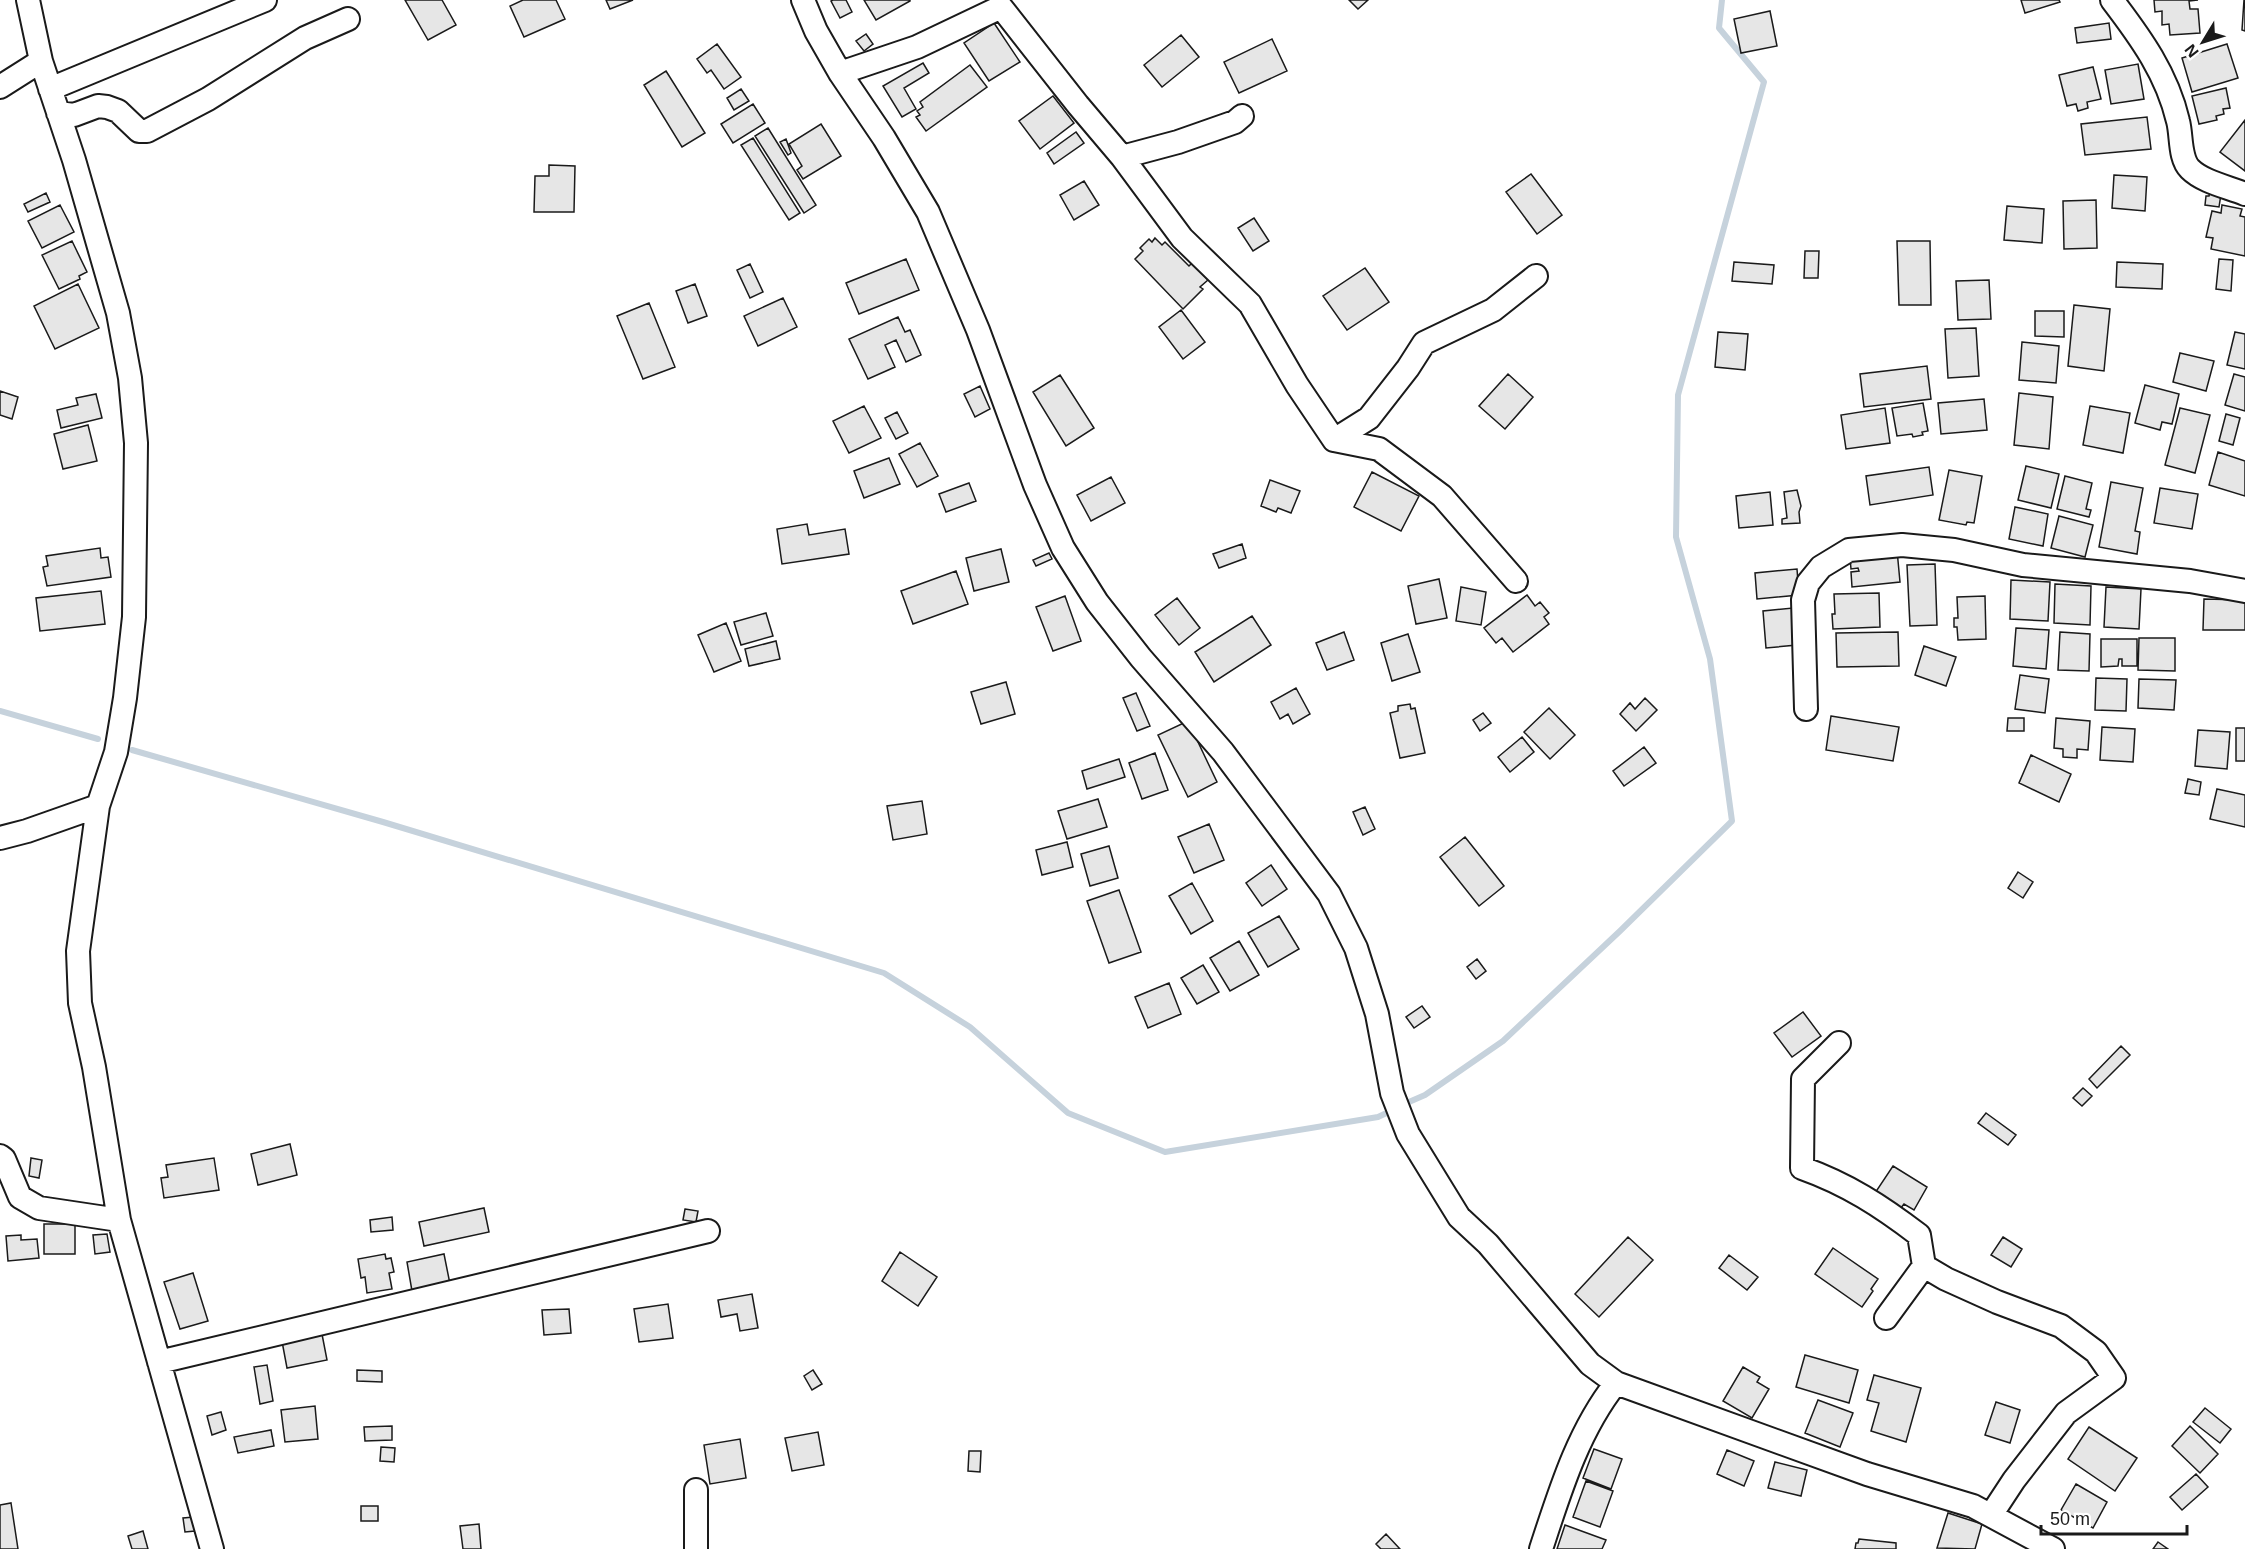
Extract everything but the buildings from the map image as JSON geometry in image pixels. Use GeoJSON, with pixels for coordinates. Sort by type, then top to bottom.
{"type":"FeatureCollection","features":[{"type":"Feature","properties":{"kind":"street"},"geometry":{"type":"LineString","coordinates":[[28,0],[41,61],[74,160],[118,313],[130,378],[136,443],[133,629],[116,752],[98,806],[78,951],[80,1003],[94,1067],[119,1220],[212,1549]]}},
{"type":"Feature","properties":{"kind":"street"},"geometry":{"type":"LineString","coordinates":[[50,88],[265,0]]}},
{"type":"Feature","properties":{"kind":"street"},"geometry":{"type":"LineString","coordinates":[[803,0],[816,31],[840,73],[884,138],[928,212],[978,330],[1035,485],[1063,548],[1097,602],[1141,658],[1223,752],[1329,894],[1356,948],[1377,1014],[1393,1097],[1403,1122],[1408,1134],[1460,1217],[1488,1244],[1590,1364],[1616,1383],[1867,1474],[1973,1506],[2053,1549]]}},
{"type":"Feature","properties":{"kind":"street"},"geometry":{"type":"LineString","coordinates":[[840,73],[1007,0]]}},
{"type":"Feature","properties":{"kind":"street"},"geometry":{"type":"LineString","coordinates":[[2112,0],[2145,44],[2161,72],[2172,97],[2179,124],[2184,160],[2189,168],[2197,175],[2245,194]]}},
{"type":"Feature","properties":{"kind":"street"},"geometry":{"type":"LineString","coordinates":[[840,73],[917,47],[1001,7],[1122,157],[1182,238],[1250,304],[1297,385],[1334,440],[1379,449],[1442,496],[1516,581]]}},
{"type":"Feature","properties":{"kind":"street"},"geometry":{"type":"LineString","coordinates":[[58,113],[74,115],[98,106],[106,107],[117,111],[139,131],[147,131],[208,99],[305,38],[348,19]]}},
{"type":"Feature","properties":{"kind":"street"},"geometry":{"type":"LineString","coordinates":[[0,87],[41,61]]}},
{"type":"Feature","properties":{"kind":"street"},"geometry":{"type":"LineString","coordinates":[[1122,157],[1178,142],[1235,122],[1242,116]]}},
{"type":"Feature","properties":{"kind":"street"},"geometry":{"type":"LineString","coordinates":[[1334,440],[1369,418],[1408,368],[1424,343],[1493,310],[1536,276]]}},
{"type":"Feature","properties":{"kind":"street"},"geometry":{"type":"LineString","coordinates":[[1806,709],[1803,600],[1808,583],[1821,567],[1849,550],[1902,545],[1954,550],[2023,565],[2190,581],[2245,591]]}},
{"type":"Feature","properties":{"kind":"street"},"geometry":{"type":"LineString","coordinates":[[0,838],[98,806]]}},
{"type":"Feature","properties":{"kind":"street"},"geometry":{"type":"LineString","coordinates":[[1839,1043],[1803,1079],[1802,1168],[1835,1179],[1884,1208],[1919,1235],[1924,1266],[1886,1318]]}},
{"type":"Feature","properties":{"kind":"street"},"geometry":{"type":"LineString","coordinates":[[0,1156],[4,1159],[20,1197],[39,1208],[119,1220]]}},
{"type":"Feature","properties":{"kind":"street"},"geometry":{"type":"LineString","coordinates":[[159,1362],[708,1231]]}},
{"type":"Feature","properties":{"kind":"street"},"geometry":{"type":"LineString","coordinates":[[1924,1266],[1946,1279],[1997,1302],[2061,1326],[2096,1352],[2114,1378],[2066,1413],[2014,1480],[1991,1515]]}},
{"type":"Feature","properties":{"kind":"street"},"geometry":{"type":"LineString","coordinates":[[1541,1549],[1574,1455],[1599,1404],[1616,1383]]}},
{"type":"Feature","properties":{"kind":"street"},"geometry":{"type":"LineString","coordinates":[[696,1490],[696,1549]]}},
{"type":"Feature","properties":{"kind":"waterway"},"geometry":{"type":"LineString","coordinates":[[1402,1105],[1425,1095],[1503,1041],[1732,821],[1710,659],[1676,537],[1678,395],[1764,82],[1719,28],[1722,0]]}},
{"type":"Feature","properties":{"kind":"waterway"},"geometry":{"type":"LineString","coordinates":[[0,711],[98,739]]}},
{"type":"Feature","properties":{"kind":"waterway"},"geometry":{"type":"LineString","coordinates":[[132,750],[383,822],[884,973],[970,1027],[1068,1113],[1165,1152],[1378,1117],[1393,1110]]}}]}
